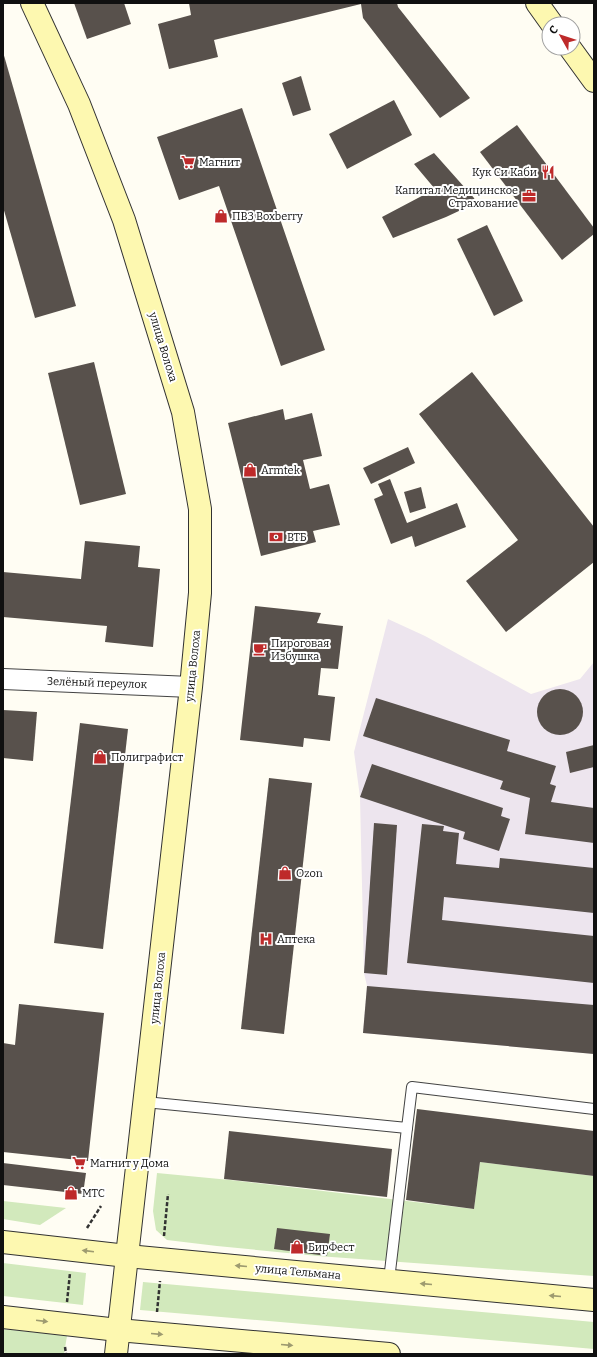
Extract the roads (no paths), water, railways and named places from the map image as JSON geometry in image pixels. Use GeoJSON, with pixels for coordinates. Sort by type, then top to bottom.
{"type":"FeatureCollection","features":[{"type":"Feature","properties":{"kind":"street","name":"улица Волоха"},"geometry":{"type":"LineString","coordinates":[[32,3],[79,104],[124,220],[183,412],[200,508],[200,593],[191,687],[116,1354]]}},
{"type":"Feature","properties":{"kind":"street"},"geometry":{"type":"LineString","coordinates":[[537,3],[546,16]]}},
{"type":"Feature","properties":{"kind":"street"},"geometry":{"type":"LineString","coordinates":[[576,56],[594,81]]}},
{"type":"Feature","properties":{"kind":"street","name":"Зелёный переулок"},"geometry":{"type":"LineString","coordinates":[[3,679],[191,687]]}},
{"type":"Feature","properties":{"kind":"street","name":"улица Тельмана"},"geometry":{"type":"LineString","coordinates":[[3,1242],[127,1256],[594,1300]]}},
{"type":"Feature","properties":{"kind":"street"},"geometry":{"type":"LineString","coordinates":[[3,1317],[118,1330],[389,1354]]}},
{"type":"Feature","properties":{"kind":"lane"},"geometry":{"type":"LineString","coordinates":[[389,1280],[412,1087],[594,1110]]}},
{"type":"Feature","properties":{"kind":"lane"},"geometry":{"type":"LineString","coordinates":[[145,1102],[407,1128]]}},
{"type":"Feature","properties":{"kind":"place","name":"Магнит"},"geometry":{"type":"Point","coordinates":[188,162]}},
{"type":"Feature","properties":{"kind":"place","name":"Кук Си Каби"},"geometry":{"type":"Point","coordinates":[548,172]}},
{"type":"Feature","properties":{"kind":"place","name":"Капитал Медицинское Страхование"},"geometry":{"type":"Point","coordinates":[529,196]}},
{"type":"Feature","properties":{"kind":"place","name":"ПВЗ Boxberry"},"geometry":{"type":"Point","coordinates":[221,216]}},
{"type":"Feature","properties":{"kind":"place","name":"Armtek"},"geometry":{"type":"Point","coordinates":[250,470]}},
{"type":"Feature","properties":{"kind":"place","name":"ВТБ"},"geometry":{"type":"Point","coordinates":[276,537]}},
{"type":"Feature","properties":{"kind":"place","name":"Пироговая Избушка"},"geometry":{"type":"Point","coordinates":[260,649]}},
{"type":"Feature","properties":{"kind":"place","name":"Полиграфист"},"geometry":{"type":"Point","coordinates":[100,757]}},
{"type":"Feature","properties":{"kind":"place","name":"Ozon"},"geometry":{"type":"Point","coordinates":[285,873]}},
{"type":"Feature","properties":{"kind":"place","name":"Аптека"},"geometry":{"type":"Point","coordinates":[266,939]}},
{"type":"Feature","properties":{"kind":"place","name":"Магнит у Дома"},"geometry":{"type":"Point","coordinates":[79,1163]}},
{"type":"Feature","properties":{"kind":"place","name":"МТС"},"geometry":{"type":"Point","coordinates":[71,1193]}},
{"type":"Feature","properties":{"kind":"place","name":"БирФест"},"geometry":{"type":"Point","coordinates":[297,1247]}}]}
